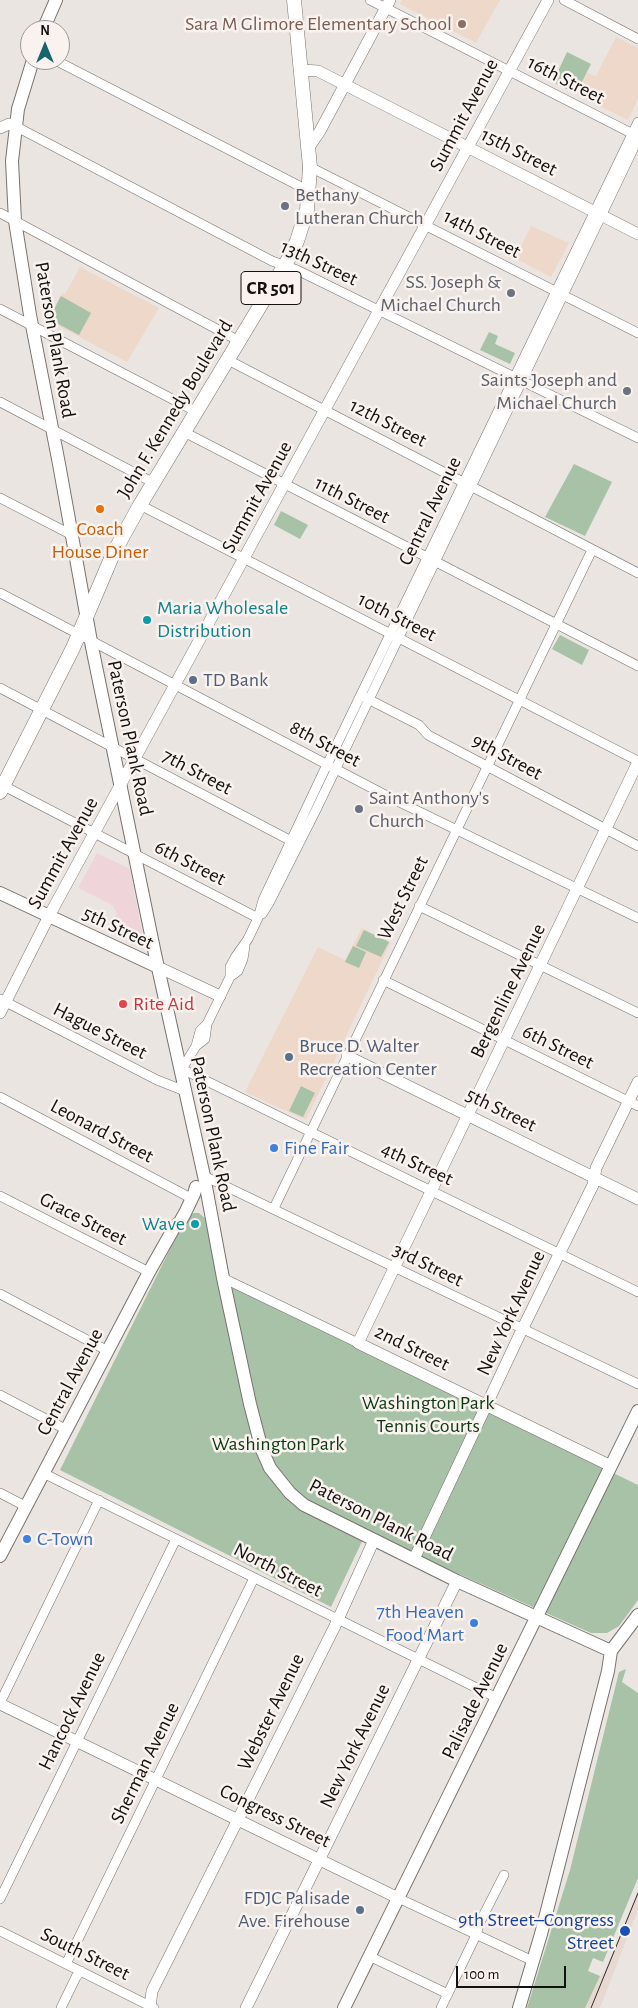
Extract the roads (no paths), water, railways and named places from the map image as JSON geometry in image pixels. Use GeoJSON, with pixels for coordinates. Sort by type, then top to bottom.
{"type":"FeatureCollection","features":[{"type":"Feature","properties":{"kind":"main road"},"geometry":{"type":"LineString","coordinates":[[47,20],[56,0]]}},
{"type":"Feature","properties":{"kind":"main road","name":"John F. Kennedy Boulevard"},"geometry":{"type":"LineString","coordinates":[[1,787],[42,710],[85,638],[87,616],[113,554],[140,505],[284,266],[301,230],[307,210],[310,167],[294,0]]}},
{"type":"Feature","properties":{"kind":"main road","name":"Paterson Plank Road"},"geometry":{"type":"LineString","coordinates":[[30,70],[15,126],[12,161],[15,221],[32,326],[87,616]]}},
{"type":"Feature","properties":{"kind":"main road","name":"Paterson Plank Road"},"geometry":{"type":"LineString","coordinates":[[85,638],[113,748],[136,854],[158,968],[182,1069],[223,1278],[256,1428],[270,1468],[290,1493],[304,1505],[414,1560],[611,1651]]}},
{"type":"Feature","properties":{"kind":"main road","name":"5th Street"},"geometry":{"type":"LineString","coordinates":[[0,893],[158,968]]}},
{"type":"Feature","properties":{"kind":"main road","name":"Central Avenue"},"geometry":{"type":"LineString","coordinates":[[175,1226],[175,1220],[191,1192],[204,1176]]}},
{"type":"Feature","properties":{"kind":"main road","name":"Central Avenue"},"geometry":{"type":"LineString","coordinates":[[0,1556],[149,1272],[175,1226],[180,1222],[185,1213],[194,1194],[191,1192]]}},
{"type":"Feature","properties":{"kind":"main road"},"geometry":{"type":"LineString","coordinates":[[185,1213],[190,1209],[203,1209],[211,1213]]}},
{"type":"Feature","properties":{"kind":"main road","name":"Palisade Avenue"},"geometry":{"type":"LineString","coordinates":[[344,2008],[638,1411]]}},
{"type":"Feature","properties":{"kind":"main road"},"geometry":{"type":"LineString","coordinates":[[519,2008],[606,1680],[611,1651],[624,1637],[638,1615]]}},
{"type":"Feature","properties":{"kind":"street","name":"16th Street"},"geometry":{"type":"LineString","coordinates":[[370,0],[388,4],[636,136]]}},
{"type":"Feature","properties":{"kind":"street","name":"Summit Avenue"},"geometry":{"type":"LineString","coordinates":[[0,1013],[3,1000],[121,787],[135,758],[176,686],[548,0]]}},
{"type":"Feature","properties":{"kind":"street"},"geometry":{"type":"LineString","coordinates":[[564,0],[638,39]]}},
{"type":"Feature","properties":{"kind":"street"},"geometry":{"type":"LineString","coordinates":[[308,148],[320,131],[388,4]]}},
{"type":"Feature","properties":{"kind":"street"},"geometry":{"type":"LineString","coordinates":[[70,68],[308,191]]}},
{"type":"Feature","properties":{"kind":"street","name":"15th Street"},"geometry":{"type":"LineString","coordinates":[[301,70],[318,71],[638,234]]}},
{"type":"Feature","properties":{"kind":"street","name":"Central Avenue"},"geometry":{"type":"LineString","coordinates":[[182,1069],[196,1046],[205,1039],[207,1024],[220,996],[230,977],[238,970],[243,959],[245,945],[258,918],[269,903],[331,767],[599,214],[636,136],[638,122]]}},
{"type":"Feature","properties":{"kind":"street"},"geometry":{"type":"LineString","coordinates":[[0,128],[10,124],[15,126]]}},
{"type":"Feature","properties":{"kind":"street","name":"13th Street"},"geometry":{"type":"LineString","coordinates":[[15,126],[284,266],[297,270],[638,438]]}},
{"type":"Feature","properties":{"kind":"street","name":"14th Street"},"geometry":{"type":"LineString","coordinates":[[310,167],[638,333]]}},
{"type":"Feature","properties":{"kind":"street"},"geometry":{"type":"LineString","coordinates":[[0,213],[239,341]]}},
{"type":"Feature","properties":{"kind":"street"},"geometry":{"type":"LineString","coordinates":[[0,309],[196,412]]}},
{"type":"Feature","properties":{"kind":"street","name":"12th Street"},"geometry":{"type":"LineString","coordinates":[[228,360],[592,550],[638,571]]}},
{"type":"Feature","properties":{"kind":"street"},"geometry":{"type":"LineString","coordinates":[[0,402],[154,483]]}},
{"type":"Feature","properties":{"kind":"street","name":"11th Street"},"geometry":{"type":"LineString","coordinates":[[184,432],[638,666]]}},
{"type":"Feature","properties":{"kind":"street"},"geometry":{"type":"LineString","coordinates":[[0,498],[72,535]]}},
{"type":"Feature","properties":{"kind":"street","name":"10th Street"},"geometry":{"type":"LineString","coordinates":[[140,505],[638,762]]}},
{"type":"Feature","properties":{"kind":"street","name":"West Street"},"geometry":{"type":"LineString","coordinates":[[274,1208],[418,906],[592,550]]}},
{"type":"Feature","properties":{"kind":"street","name":"8th Street"},"geometry":{"type":"LineString","coordinates":[[0,594],[331,767],[638,918]]}},
{"type":"Feature","properties":{"kind":"street","name":"7th Street"},"geometry":{"type":"LineString","coordinates":[[0,688],[295,843]]}},
{"type":"Feature","properties":{"kind":"street","name":"9th Street"},"geometry":{"type":"LineString","coordinates":[[365,698],[419,725],[428,735],[638,846]]}},
{"type":"Feature","properties":{"kind":"street","name":"Bergenline Avenue"},"geometry":{"type":"LineString","coordinates":[[358,1343],[542,965],[638,762]]}},
{"type":"Feature","properties":{"kind":"street","name":"6th Street"},"geometry":{"type":"LineString","coordinates":[[1,787],[136,854],[258,918]]}},
{"type":"Feature","properties":{"kind":"street"},"geometry":{"type":"LineString","coordinates":[[418,906],[638,1013]]}},
{"type":"Feature","properties":{"kind":"street","name":"5th Street"},"geometry":{"type":"LineString","coordinates":[[158,968],[220,996]]}},
{"type":"Feature","properties":{"kind":"street","name":"6th Street"},"geometry":{"type":"LineString","coordinates":[[383,980],[633,1104]]}},
{"type":"Feature","properties":{"kind":"street","name":"Hague Street"},"geometry":{"type":"LineString","coordinates":[[3,1000],[157,1080],[185,1091]]}},
{"type":"Feature","properties":{"kind":"street","name":"5th Street"},"geometry":{"type":"LineString","coordinates":[[346,1056],[638,1199]]}},
{"type":"Feature","properties":{"kind":"street","name":"4th Street"},"geometry":{"type":"LineString","coordinates":[[182,1069],[638,1292]]}},
{"type":"Feature","properties":{"kind":"street","name":"New York Avenue"},"geometry":{"type":"LineString","coordinates":[[414,1560],[522,1330],[593,1185],[596,1168],[633,1104],[638,1082]]}},
{"type":"Feature","properties":{"kind":"street","name":"Leonard Street"},"geometry":{"type":"LineString","coordinates":[[0,1097],[191,1192]]}},
{"type":"Feature","properties":{"kind":"street","name":"3rd Street"},"geometry":{"type":"LineString","coordinates":[[204,1176],[638,1384]]}},
{"type":"Feature","properties":{"kind":"street","name":"Grace Street"},"geometry":{"type":"LineString","coordinates":[[0,1196],[149,1272]]}},
{"type":"Feature","properties":{"kind":"street","name":"2nd Street"},"geometry":{"type":"LineString","coordinates":[[223,1278],[611,1466]]}},
{"type":"Feature","properties":{"kind":"street"},"geometry":{"type":"LineString","coordinates":[[0,1294],[108,1351]]}},
{"type":"Feature","properties":{"kind":"street"},"geometry":{"type":"LineString","coordinates":[[0,1395],[66,1430]]}},
{"type":"Feature","properties":{"kind":"street","name":"North Street"},"geometry":{"type":"LineString","coordinates":[[43,1473],[497,1698]]}},
{"type":"Feature","properties":{"kind":"street"},"geometry":{"type":"LineString","coordinates":[[0,1493],[26,1506]]}},
{"type":"Feature","properties":{"kind":"street"},"geometry":{"type":"LineString","coordinates":[[0,1703],[99,1500]]}},
{"type":"Feature","properties":{"kind":"street","name":"Hancock Avenue"},"geometry":{"type":"LineString","coordinates":[[0,1899],[176,1539]]}},
{"type":"Feature","properties":{"kind":"street","name":"Webster Avenue"},"geometry":{"type":"LineString","coordinates":[[152,2007],[152,1991],[338,1620],[374,1540]]}},
{"type":"Feature","properties":{"kind":"street","name":"Sherman Avenue"},"geometry":{"type":"LineString","coordinates":[[66,1964],[254,1578]]}},
{"type":"Feature","properties":{"kind":"street","name":"New York Avenue"},"geometry":{"type":"LineString","coordinates":[[246,2008],[457,1580]]}},
{"type":"Feature","properties":{"kind":"street","name":"Congress Street"},"geometry":{"type":"LineString","coordinates":[[0,1703],[398,1898],[533,1961]]}},
{"type":"Feature","properties":{"kind":"street"},"geometry":{"type":"LineString","coordinates":[[441,2008],[476,1935],[480,1922],[504,1875]]}},
{"type":"Feature","properties":{"kind":"street","name":"South Street"},"geometry":{"type":"LineString","coordinates":[[0,1932],[152,2007]]}},
{"type":"Feature","properties":{"kind":"street"},"geometry":{"type":"LineString","coordinates":[[369,1956],[448,1994]]}},
{"type":"Feature","properties":{"kind":"street"},"geometry":{"type":"LineString","coordinates":[[61,2008],[76,1977],[81,1971]]}},
{"type":"Feature","properties":{"kind":"tram line"},"geometry":{"type":"LineString","coordinates":[[591,2008],[638,1893]]}},
{"type":"Feature","properties":{"kind":"place","name":"Sara M Glimore Elementary School"},"geometry":{"type":"Point","coordinates":[462,24]}},
{"type":"Feature","properties":{"kind":"place","name":"Bethany Lutheran Church"},"geometry":{"type":"Point","coordinates":[285,206]}},
{"type":"Feature","properties":{"kind":"place","name":"SS. Joseph & Michael Church"},"geometry":{"type":"Point","coordinates":[511,293]}},
{"type":"Feature","properties":{"kind":"place","name":"Saints Joseph and Michael Church"},"geometry":{"type":"Point","coordinates":[627,391]}},
{"type":"Feature","properties":{"kind":"place","name":"Coach House Diner"},"geometry":{"type":"Point","coordinates":[100,509]}},
{"type":"Feature","properties":{"kind":"place","name":"Maria Wholesale Distribution"},"geometry":{"type":"Point","coordinates":[147,620]}},
{"type":"Feature","properties":{"kind":"place","name":"TD Bank"},"geometry":{"type":"Point","coordinates":[193,680]}},
{"type":"Feature","properties":{"kind":"place","name":"Saint Anthony's Church"},"geometry":{"type":"Point","coordinates":[359,809]}},
{"type":"Feature","properties":{"kind":"place","name":"Rite Aid"},"geometry":{"type":"Point","coordinates":[123,1004]}},
{"type":"Feature","properties":{"kind":"place","name":"Bruce D. Walter Recreation Center"},"geometry":{"type":"Point","coordinates":[289,1057]}},
{"type":"Feature","properties":{"kind":"place","name":"Fine Fair"},"geometry":{"type":"Point","coordinates":[274,1148]}},
{"type":"Feature","properties":{"kind":"place","name":"Wave"},"geometry":{"type":"Point","coordinates":[195,1224]}},
{"type":"Feature","properties":{"kind":"place","name":"C-Town"},"geometry":{"type":"Point","coordinates":[27,1539]}},
{"type":"Feature","properties":{"kind":"place","name":"7th Heaven Food Mart"},"geometry":{"type":"Point","coordinates":[474,1623]}},
{"type":"Feature","properties":{"kind":"place","name":"FDJC Palisade Ave. Firehouse"},"geometry":{"type":"Point","coordinates":[360,1910]}},
{"type":"Feature","properties":{"kind":"place","name":"9th Street–Congress Street"},"geometry":{"type":"Point","coordinates":[625,1931]}},
{"type":"Feature","properties":{"kind":"park label","name":"Washington Park Tennis Courts"},"geometry":{"type":"Point","coordinates":[428,1414]}},
{"type":"Feature","properties":{"kind":"park label","name":"Washington Park"},"geometry":{"type":"Point","coordinates":[278,1444]}}]}
